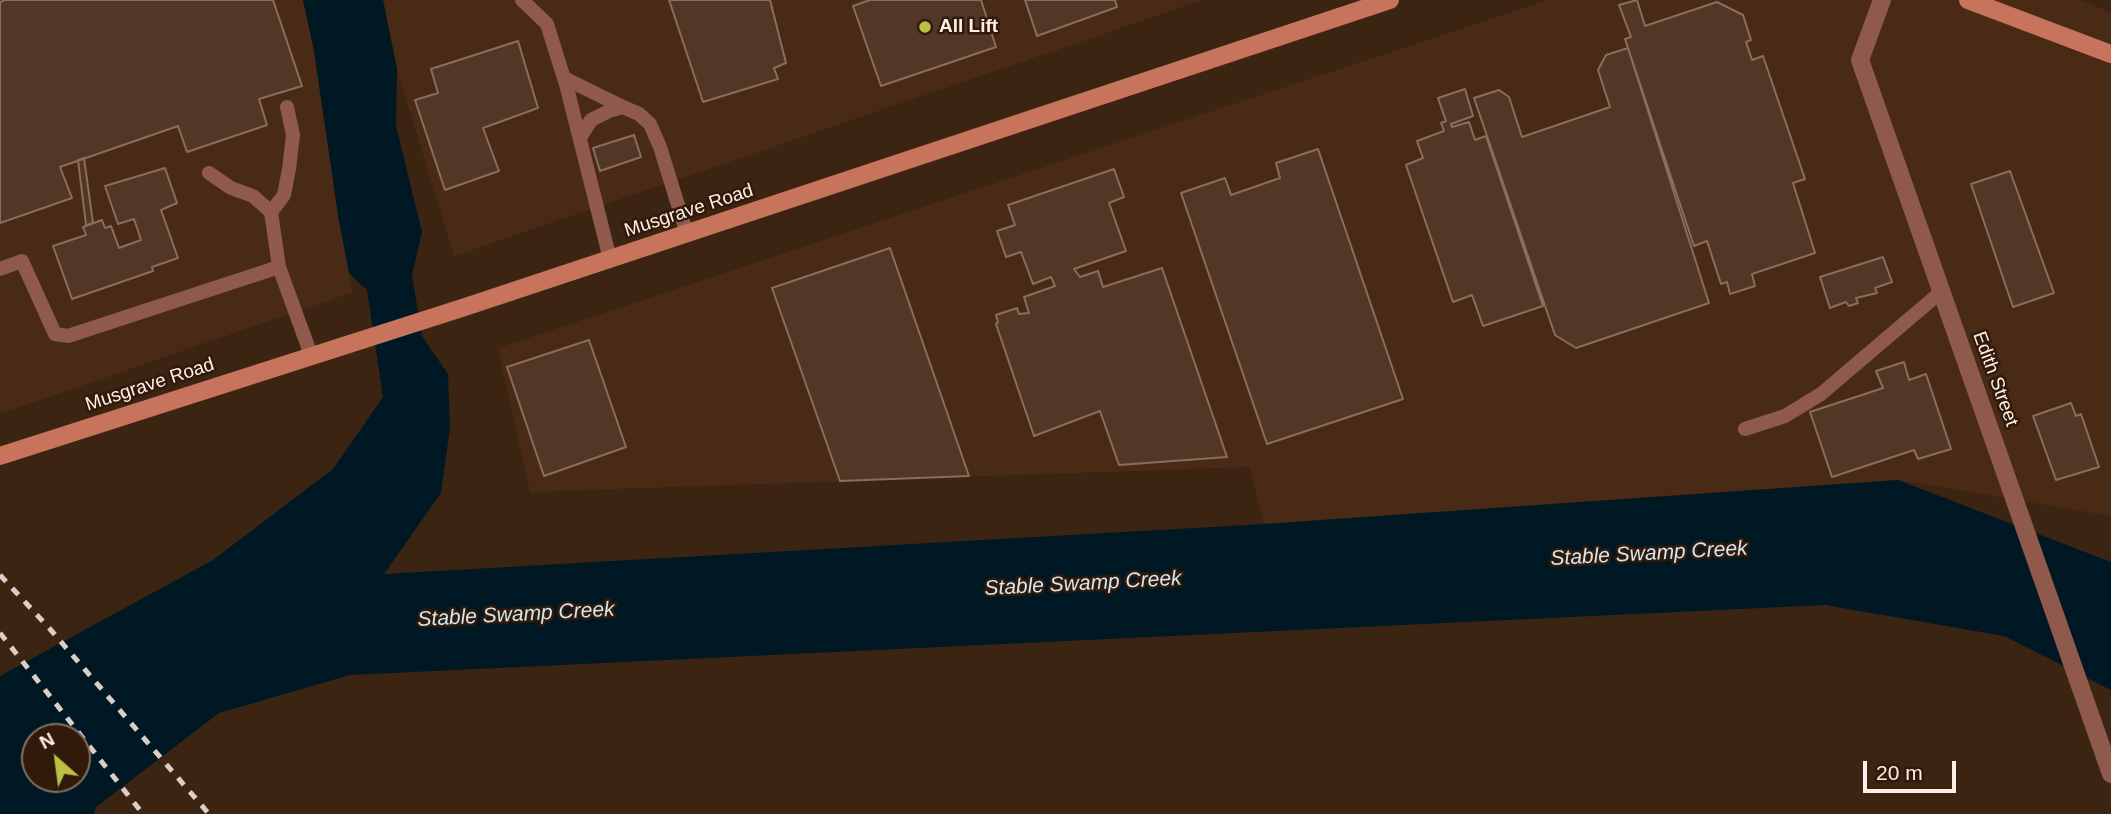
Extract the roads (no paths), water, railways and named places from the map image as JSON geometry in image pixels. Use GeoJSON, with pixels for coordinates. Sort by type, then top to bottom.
{"type":"FeatureCollection","features":[{"type":"Feature","properties":{"kind":"street","name":"Musgrave Road"},"geometry":{"type":"LineString","coordinates":[[0,456],[465,307],[1390,0]]}},
{"type":"Feature","properties":{"kind":"street","name":"Edith Street"},"geometry":{"type":"LineString","coordinates":[[1882,0],[1860,60],[2111,774]]}},
{"type":"Feature","properties":{"kind":"street"},"geometry":{"type":"LineString","coordinates":[[1968,0],[2111,54]]}},
{"type":"Feature","properties":{"kind":"lane"},"geometry":{"type":"LineString","coordinates":[[524,0],[547,24],[564,78],[610,259]]}},
{"type":"Feature","properties":{"kind":"lane"},"geometry":{"type":"LineString","coordinates":[[564,78],[639,114],[650,124],[660,146],[687,234]]}},
{"type":"Feature","properties":{"kind":"lane"},"geometry":{"type":"LineString","coordinates":[[271,212],[284,195],[289,169],[293,135],[287,107]]}},
{"type":"Feature","properties":{"kind":"lane"},"geometry":{"type":"LineString","coordinates":[[580,138],[591,120],[623,107]]}},
{"type":"Feature","properties":{"kind":"lane"},"geometry":{"type":"LineString","coordinates":[[209,173],[231,188],[253,196],[271,212],[279,267],[311,355]]}},
{"type":"Feature","properties":{"kind":"lane"},"geometry":{"type":"LineString","coordinates":[[0,269],[22,261],[55,334],[68,336],[279,267]]}},
{"type":"Feature","properties":{"kind":"lane"},"geometry":{"type":"LineString","coordinates":[[1745,429],[1785,416],[1821,394],[1942,291]]}},
{"type":"Feature","properties":{"kind":"water","name":"Stable Swamp Creek"},"geometry":{"type":"Polygon","coordinates":[[[303,0],[383,0],[397,69],[396,126],[422,232],[412,275],[422,336],[448,374],[450,428],[441,493],[384,574],[1264,524],[1898,480],[2111,562],[2111,690],[2004,636],[1825,605],[350,675],[219,713],[96,807],[94,814],[0,814],[0,676],[213,560],[333,469],[383,397],[367,290],[349,273],[314,51],[303,0]]]}},
{"type":"Feature","properties":{"kind":"railway"},"geometry":{"type":"LineString","coordinates":[[0,575],[209,814]]}},
{"type":"Feature","properties":{"kind":"railway"},"geometry":{"type":"LineString","coordinates":[[0,633],[143,814]]}},
{"type":"Feature","properties":{"kind":"place","name":"All Lift"},"geometry":{"type":"Point","coordinates":[925,27]}}]}
